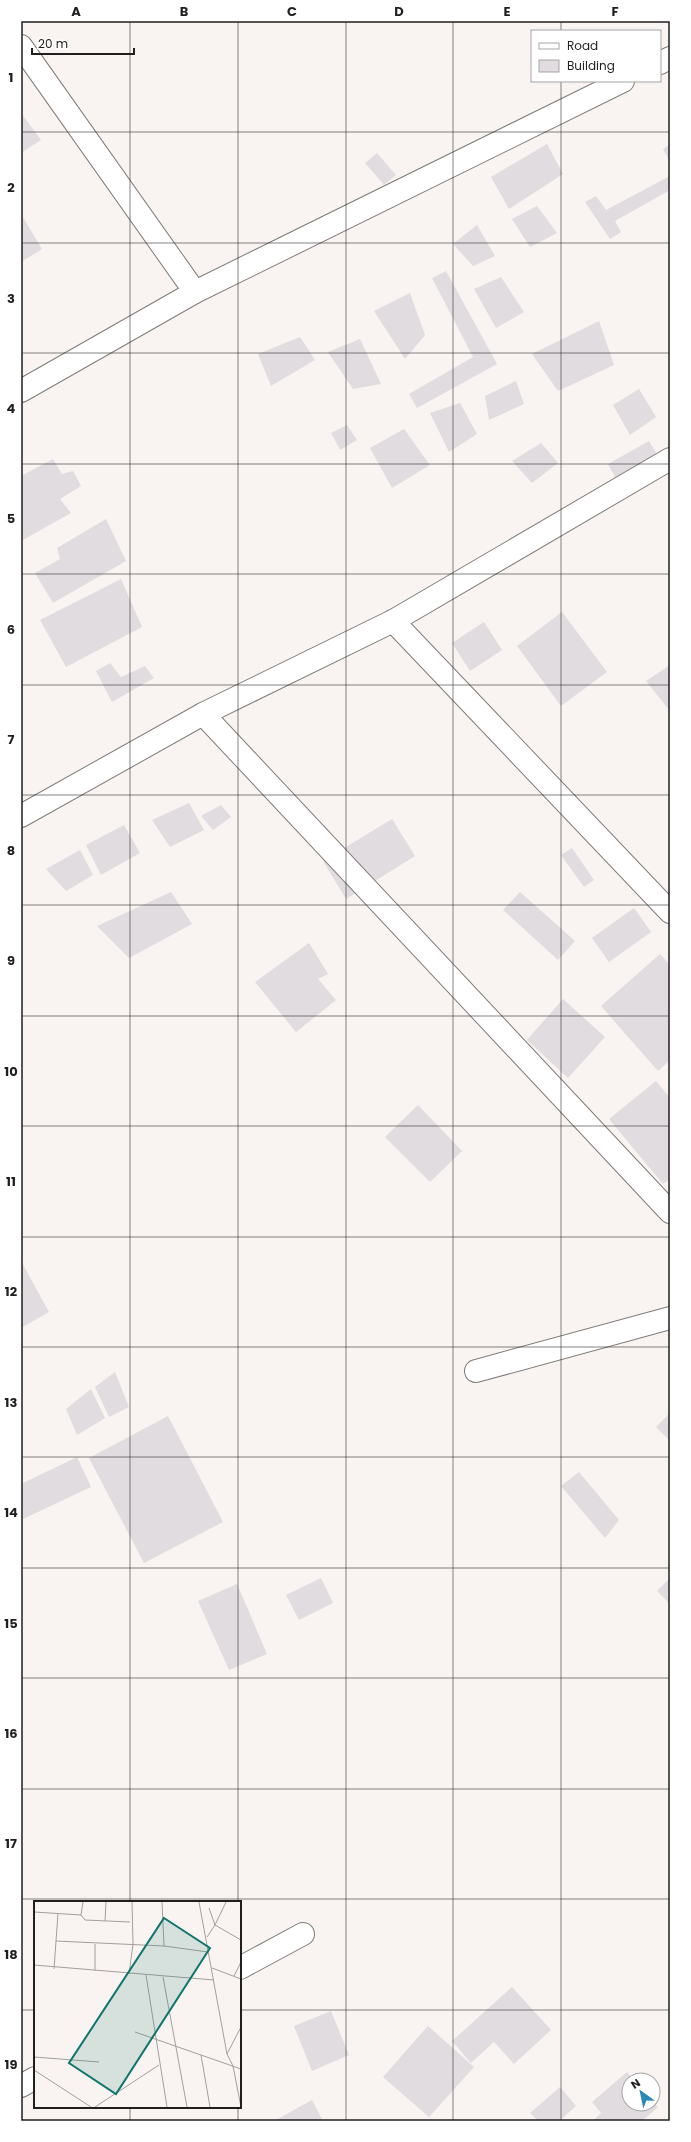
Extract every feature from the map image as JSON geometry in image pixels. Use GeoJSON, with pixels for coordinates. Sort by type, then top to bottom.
{"type":"FeatureCollection","features":[{"type":"Feature","properties":{"kind":"street"},"geometry":{"type":"LineString","coordinates":[[21,46],[195,292]]}},
{"type":"Feature","properties":{"kind":"street"},"geometry":{"type":"LineString","coordinates":[[661,62],[670,58]]}},
{"type":"Feature","properties":{"kind":"street"},"geometry":{"type":"LineString","coordinates":[[21,390],[195,292],[621,82]]}},
{"type":"Feature","properties":{"kind":"street"},"geometry":{"type":"LineString","coordinates":[[22,813],[203,714],[393,622],[670,459]]}},
{"type":"Feature","properties":{"kind":"street"},"geometry":{"type":"LineString","coordinates":[[393,622],[670,912]]}},
{"type":"Feature","properties":{"kind":"street"},"geometry":{"type":"LineString","coordinates":[[203,714],[670,1212]]}},
{"type":"Feature","properties":{"kind":"street"},"geometry":{"type":"LineString","coordinates":[[476,1371],[670,1318]]}},
{"type":"Feature","properties":{"kind":"street"},"geometry":{"type":"LineString","coordinates":[[241,1967],[304,1934]]}},
{"type":"Feature","properties":{"kind":"street"},"geometry":{"type":"LineString","coordinates":[[21,2086],[34,2079]]}},
{"type":"Feature","properties":{"kind":"building"},"geometry":{"type":"Polygon","coordinates":[[[21,113],[41,140],[21,153],[21,113]]]}},
{"type":"Feature","properties":{"kind":"building"},"geometry":{"type":"Polygon","coordinates":[[[547,144],[563,174],[509,209],[491,177],[547,144]]]}},
{"type":"Feature","properties":{"kind":"building"},"geometry":{"type":"Polygon","coordinates":[[[670,145],[670,161],[663,149],[670,145]]]}},
{"type":"Feature","properties":{"kind":"building"},"geometry":{"type":"Polygon","coordinates":[[[377,153],[396,175],[384,185],[365,163],[377,153]]]}},
{"type":"Feature","properties":{"kind":"building"},"geometry":{"type":"Polygon","coordinates":[[[670,176],[670,190],[615,221],[621,232],[610,239],[585,202],[596,196],[606,210],[670,176]]]}},
{"type":"Feature","properties":{"kind":"building"},"geometry":{"type":"Polygon","coordinates":[[[537,206],[557,233],[530,247],[512,219],[537,206]]]}},
{"type":"Feature","properties":{"kind":"building"},"geometry":{"type":"Polygon","coordinates":[[[21,214],[42,249],[21,262],[21,214]]]}},
{"type":"Feature","properties":{"kind":"building"},"geometry":{"type":"Polygon","coordinates":[[[477,225],[495,256],[473,266],[453,244],[477,225]]]}},
{"type":"Feature","properties":{"kind":"building"},"geometry":{"type":"Polygon","coordinates":[[[446,271],[497,364],[417,408],[409,394],[473,357],[432,278],[446,271]]]}},
{"type":"Feature","properties":{"kind":"building"},"geometry":{"type":"Polygon","coordinates":[[[501,277],[524,312],[496,328],[474,289],[501,277]]]}},
{"type":"Feature","properties":{"kind":"building"},"geometry":{"type":"Polygon","coordinates":[[[410,293],[425,335],[405,359],[374,311],[410,293]]]}},
{"type":"Feature","properties":{"kind":"building"},"geometry":{"type":"Polygon","coordinates":[[[599,321],[614,365],[558,391],[532,354],[599,321]]]}},
{"type":"Feature","properties":{"kind":"building"},"geometry":{"type":"Polygon","coordinates":[[[300,337],[315,360],[271,386],[258,354],[300,337]]]}},
{"type":"Feature","properties":{"kind":"building"},"geometry":{"type":"Polygon","coordinates":[[[360,339],[381,384],[353,389],[328,352],[360,339]]]}},
{"type":"Feature","properties":{"kind":"building"},"geometry":{"type":"Polygon","coordinates":[[[516,381],[524,404],[489,420],[485,396],[516,381]]]}},
{"type":"Feature","properties":{"kind":"building"},"geometry":{"type":"Polygon","coordinates":[[[639,389],[656,417],[630,435],[613,405],[639,389]]]}},
{"type":"Feature","properties":{"kind":"building"},"geometry":{"type":"Polygon","coordinates":[[[460,403],[477,434],[449,452],[430,413],[460,403]]]}},
{"type":"Feature","properties":{"kind":"building"},"geometry":{"type":"Polygon","coordinates":[[[347,425],[357,440],[340,450],[331,433],[347,425]]]}},
{"type":"Feature","properties":{"kind":"building"},"geometry":{"type":"Polygon","coordinates":[[[404,429],[430,465],[392,488],[370,448],[404,429]]]}},
{"type":"Feature","properties":{"kind":"building"},"geometry":{"type":"Polygon","coordinates":[[[649,441],[658,456],[616,479],[608,464],[649,441]]]}},
{"type":"Feature","properties":{"kind":"building"},"geometry":{"type":"Polygon","coordinates":[[[541,443],[558,463],[532,483],[512,461],[541,443]]]}},
{"type":"Feature","properties":{"kind":"building"},"geometry":{"type":"Polygon","coordinates":[[[53,459],[62,474],[73,471],[81,486],[60,499],[71,513],[21,541],[21,476],[53,459]]]}},
{"type":"Feature","properties":{"kind":"building"},"geometry":{"type":"Polygon","coordinates":[[[106,519],[126,561],[53,603],[35,573],[60,559],[57,548],[106,519]]]}},
{"type":"Feature","properties":{"kind":"building"},"geometry":{"type":"Polygon","coordinates":[[[121,579],[142,627],[66,667],[40,620],[121,579]]]}},
{"type":"Feature","properties":{"kind":"building"},"geometry":{"type":"Polygon","coordinates":[[[562,612],[607,672],[561,706],[517,646],[562,612]]]}},
{"type":"Feature","properties":{"kind":"building"},"geometry":{"type":"Polygon","coordinates":[[[484,622],[502,650],[470,671],[452,643],[484,622]]]}},
{"type":"Feature","properties":{"kind":"building"},"geometry":{"type":"Polygon","coordinates":[[[110,663],[121,677],[145,666],[154,678],[112,702],[96,671],[110,663]]]}},
{"type":"Feature","properties":{"kind":"building"},"geometry":{"type":"Polygon","coordinates":[[[670,665],[670,711],[646,681],[670,665]]]}},
{"type":"Feature","properties":{"kind":"building"},"geometry":{"type":"Polygon","coordinates":[[[189,803],[204,830],[170,847],[152,820],[189,803]]]}},
{"type":"Feature","properties":{"kind":"building"},"geometry":{"type":"Polygon","coordinates":[[[221,805],[231,817],[213,830],[201,816],[221,805]]]}},
{"type":"Feature","properties":{"kind":"building"},"geometry":{"type":"Polygon","coordinates":[[[392,819],[415,856],[346,899],[323,861],[392,819]]]}},
{"type":"Feature","properties":{"kind":"building"},"geometry":{"type":"Polygon","coordinates":[[[124,825],[140,853],[101,875],[86,845],[124,825]]]}},
{"type":"Feature","properties":{"kind":"building"},"geometry":{"type":"Polygon","coordinates":[[[572,848],[594,880],[584,887],[561,855],[572,848]]]}},
{"type":"Feature","properties":{"kind":"building"},"geometry":{"type":"Polygon","coordinates":[[[80,850],[93,875],[66,891],[46,869],[80,850]]]}},
{"type":"Feature","properties":{"kind":"building"},"geometry":{"type":"Polygon","coordinates":[[[171,892],[192,924],[129,958],[97,926],[171,892]]]}},
{"type":"Feature","properties":{"kind":"building"},"geometry":{"type":"Polygon","coordinates":[[[520,892],[575,941],[558,960],[503,910],[520,892]]]}},
{"type":"Feature","properties":{"kind":"building"},"geometry":{"type":"Polygon","coordinates":[[[634,908],[651,932],[609,962],[592,938],[634,908]]]}},
{"type":"Feature","properties":{"kind":"building"},"geometry":{"type":"Polygon","coordinates":[[[309,943],[328,974],[318,979],[336,1000],[296,1032],[255,982],[309,943]]]}},
{"type":"Feature","properties":{"kind":"building"},"geometry":{"type":"Polygon","coordinates":[[[660,954],[670,965],[670,1060],[658,1071],[601,1006],[660,954]]]}},
{"type":"Feature","properties":{"kind":"building"},"geometry":{"type":"Polygon","coordinates":[[[563,999],[605,1037],[568,1078],[527,1040],[563,999]]]}},
{"type":"Feature","properties":{"kind":"building"},"geometry":{"type":"Polygon","coordinates":[[[656,1081],[670,1098],[670,1179],[663,1184],[609,1119],[656,1081]]]}},
{"type":"Feature","properties":{"kind":"building"},"geometry":{"type":"Polygon","coordinates":[[[418,1105],[462,1151],[430,1182],[385,1137],[418,1105]]]}},
{"type":"Feature","properties":{"kind":"building"},"geometry":{"type":"Polygon","coordinates":[[[21,1261],[49,1312],[21,1328],[21,1261]]]}},
{"type":"Feature","properties":{"kind":"building"},"geometry":{"type":"Polygon","coordinates":[[[115,1372],[129,1407],[109,1417],[95,1387],[115,1372]]]}},
{"type":"Feature","properties":{"kind":"building"},"geometry":{"type":"Polygon","coordinates":[[[91,1389],[105,1418],[77,1435],[66,1409],[91,1389]]]}},
{"type":"Feature","properties":{"kind":"building"},"geometry":{"type":"Polygon","coordinates":[[[670,1413],[670,1441],[656,1427],[670,1413]]]}},
{"type":"Feature","properties":{"kind":"building"},"geometry":{"type":"Polygon","coordinates":[[[168,1416],[223,1522],[144,1563],[89,1458],[168,1416]]]}},
{"type":"Feature","properties":{"kind":"building"},"geometry":{"type":"Polygon","coordinates":[[[77,1457],[91,1487],[21,1520],[21,1484],[77,1457]]]}},
{"type":"Feature","properties":{"kind":"building"},"geometry":{"type":"Polygon","coordinates":[[[579,1472],[619,1520],[605,1538],[561,1486],[579,1472]]]}},
{"type":"Feature","properties":{"kind":"building"},"geometry":{"type":"Polygon","coordinates":[[[321,1578],[333,1603],[299,1620],[286,1595],[321,1578]]]}},
{"type":"Feature","properties":{"kind":"building"},"geometry":{"type":"Polygon","coordinates":[[[670,1578],[670,1604],[657,1591],[670,1578]]]}},
{"type":"Feature","properties":{"kind":"building"},"geometry":{"type":"Polygon","coordinates":[[[237,1584],[267,1654],[229,1670],[198,1601],[237,1584]]]}},
{"type":"Feature","properties":{"kind":"building"},"geometry":{"type":"Polygon","coordinates":[[[512,1987],[551,2030],[514,2064],[494,2042],[471,2063],[452,2041],[512,1987]]]}},
{"type":"Feature","properties":{"kind":"building"},"geometry":{"type":"Polygon","coordinates":[[[331,2011],[349,2055],[312,2071],[294,2026],[331,2011]]]}},
{"type":"Feature","properties":{"kind":"building"},"geometry":{"type":"Polygon","coordinates":[[[428,2026],[474,2067],[429,2117],[383,2077],[428,2026]]]}},
{"type":"Feature","properties":{"kind":"building"},"geometry":{"type":"Polygon","coordinates":[[[621,2077],[621,2112],[652,2112],[642,2121],[593,2121],[601,2113],[592,2102],[621,2077]]]}},
{"type":"Feature","properties":{"kind":"building"},"geometry":{"type":"Polygon","coordinates":[[[560,2087],[576,2106],[559,2121],[538,2121],[530,2113],[560,2087]]]}},
{"type":"Feature","properties":{"kind":"building"},"geometry":{"type":"Polygon","coordinates":[[[312,2100],[323,2121],[274,2121],[312,2100]]]}}]}
